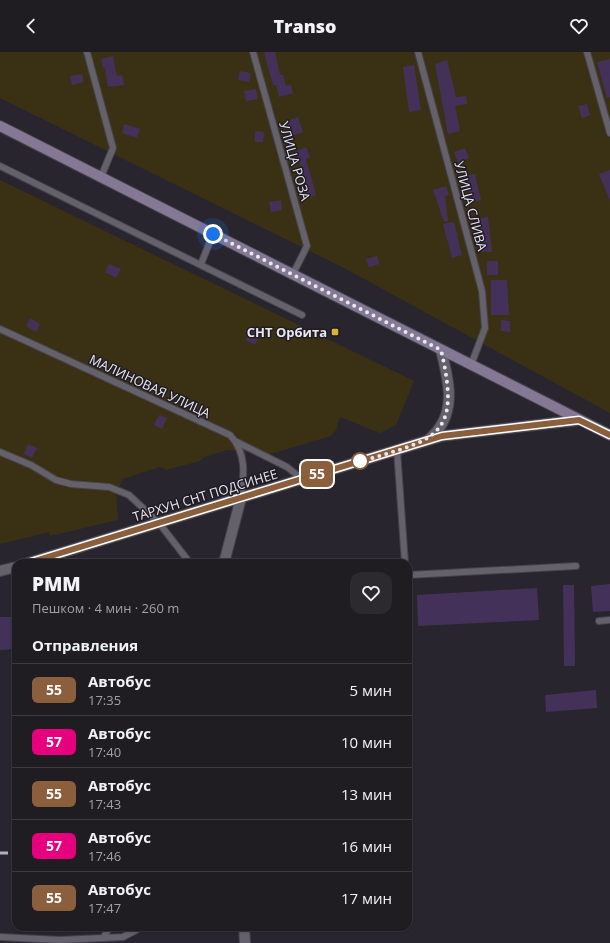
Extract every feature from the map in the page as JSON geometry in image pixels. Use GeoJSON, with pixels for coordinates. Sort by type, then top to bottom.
{"type":"FeatureCollection","features":[{"type":"Feature","properties":{"kind":"main road"},"geometry":{"type":"LineString","coordinates":[[0,126],[610,435]]}},
{"type":"Feature","properties":{"kind":"street"},"geometry":{"type":"LineString","coordinates":[[426,441],[437,432],[446,418],[449,401],[448,377],[441,350]]}},
{"type":"Feature","properties":{"kind":"street","name":"ТАРХУН СНТ ПОДСИНЕЕ"},"geometry":{"type":"LineString","coordinates":[[41,559],[442,436],[579,420]]}},
{"type":"Feature","properties":{"kind":"street"},"geometry":{"type":"LineString","coordinates":[[225,559],[241,498]]}},
{"type":"Feature","properties":{"kind":"street"},"geometry":{"type":"LineString","coordinates":[[0,571],[12,568]]}},
{"type":"Feature","properties":{"kind":"street"},"geometry":{"type":"LineString","coordinates":[[244,931],[245,943]]}},
{"type":"Feature","properties":{"kind":"lane"},"geometry":{"type":"LineString","coordinates":[[87,52],[113,148],[101,177]]}},
{"type":"Feature","properties":{"kind":"lane","name":"УЛИЦА РОЗА"},"geometry":{"type":"LineString","coordinates":[[253,52],[308,246],[293,274]]}},
{"type":"Feature","properties":{"kind":"lane","name":"УЛИЦА СЛИВА"},"geometry":{"type":"LineString","coordinates":[[418,52],[482,291],[485,328],[471,365]]}},
{"type":"Feature","properties":{"kind":"lane"},"geometry":{"type":"LineString","coordinates":[[587,52],[610,134]]}},
{"type":"Feature","properties":{"kind":"lane"},"geometry":{"type":"LineString","coordinates":[[0,166],[302,315]]}},
{"type":"Feature","properties":{"kind":"lane"},"geometry":{"type":"LineString","coordinates":[[201,264],[213,234]]}},
{"type":"Feature","properties":{"kind":"lane","name":"МАЛИНОВАЯ УЛИЦА"},"geometry":{"type":"LineString","coordinates":[[0,329],[230,435],[237,442],[287,467],[302,479]]}},
{"type":"Feature","properties":{"kind":"lane"},"geometry":{"type":"LineString","coordinates":[[237,442],[242,452],[244,471],[241,498]]}},
{"type":"Feature","properties":{"kind":"lane"},"geometry":{"type":"LineString","coordinates":[[397,450],[405,559]]}},
{"type":"Feature","properties":{"kind":"lane"},"geometry":{"type":"LineString","coordinates":[[0,452],[31,465],[56,480],[71,484],[109,488],[125,493],[159,523],[187,559]]}},
{"type":"Feature","properties":{"kind":"lane"},"geometry":{"type":"LineString","coordinates":[[412,575],[576,566]]}},
{"type":"Feature","properties":{"kind":"lane"},"geometry":{"type":"LineString","coordinates":[[600,621],[610,620]]}},
{"type":"Feature","properties":{"kind":"lane"},"geometry":{"type":"LineString","coordinates":[[103,938],[107,931]]}},
{"type":"Feature","properties":{"kind":"lane"},"geometry":{"type":"LineString","coordinates":[[0,937],[60,940],[123,937],[134,931]]}},
{"type":"Feature","properties":{"kind":"shaded area"},"geometry":{"type":"Polygon","coordinates":[[[0,52],[610,52],[610,413],[344,268],[0,98],[0,52]]]}},
{"type":"Feature","properties":{"kind":"shaded area"},"geometry":{"type":"Polygon","coordinates":[[[0,180],[414,381],[396,425],[380,433],[340,417],[336,430],[331,436],[277,452],[269,454],[228,450],[204,457],[200,461],[166,470],[160,467],[123,479],[116,494],[118,520],[50,536],[49,532],[0,544],[0,180]]]}},
{"type":"Feature","properties":{"kind":"building"},"geometry":{"type":"Polygon","coordinates":[[[264,52],[275,52],[280,75],[283,75],[286,86],[291,85],[293,93],[279,97],[276,85],[273,85],[264,52]]]}},
{"type":"Feature","properties":{"kind":"building"},"geometry":{"type":"Polygon","coordinates":[[[113,56],[117,76],[122,75],[124,85],[108,87],[105,67],[103,68],[101,59],[113,56]]]}},
{"type":"Feature","properties":{"kind":"building"},"geometry":{"type":"Polygon","coordinates":[[[610,59],[610,97],[607,98],[597,62],[610,59]]]}},
{"type":"Feature","properties":{"kind":"building"},"geometry":{"type":"Polygon","coordinates":[[[447,60],[456,97],[466,96],[467,104],[455,106],[460,131],[448,134],[435,64],[447,60]]]}},
{"type":"Feature","properties":{"kind":"building"},"geometry":{"type":"Polygon","coordinates":[[[414,65],[421,110],[409,112],[403,67],[414,65]]]}},
{"type":"Feature","properties":{"kind":"building"},"geometry":{"type":"Polygon","coordinates":[[[240,71],[251,73],[249,82],[238,80],[240,71]]]}},
{"type":"Feature","properties":{"kind":"building"},"geometry":{"type":"Polygon","coordinates":[[[82,74],[84,82],[72,85],[70,76],[82,74]]]}},
{"type":"Feature","properties":{"kind":"building"},"geometry":{"type":"Polygon","coordinates":[[[256,89],[258,99],[246,101],[244,91],[256,89]]]}},
{"type":"Feature","properties":{"kind":"building"},"geometry":{"type":"Polygon","coordinates":[[[587,104],[590,115],[582,118],[578,106],[587,104]]]}},
{"type":"Feature","properties":{"kind":"building"},"geometry":{"type":"Polygon","coordinates":[[[298,117],[303,132],[292,136],[287,121],[298,117]]]}},
{"type":"Feature","properties":{"kind":"building"},"geometry":{"type":"Polygon","coordinates":[[[124,124],[140,129],[137,138],[122,133],[124,124]]]}},
{"type":"Feature","properties":{"kind":"building"},"geometry":{"type":"Polygon","coordinates":[[[255,131],[264,132],[263,142],[255,142],[255,131]]]}},
{"type":"Feature","properties":{"kind":"building"},"geometry":{"type":"Polygon","coordinates":[[[306,147],[310,157],[306,159],[316,195],[307,198],[300,172],[303,171],[295,152],[306,147]]]}},
{"type":"Feature","properties":{"kind":"building"},"geometry":{"type":"Polygon","coordinates":[[[465,148],[469,158],[458,163],[454,152],[465,148]]]}},
{"type":"Feature","properties":{"kind":"building"},"geometry":{"type":"Polygon","coordinates":[[[610,170],[610,201],[599,174],[610,170]]]}},
{"type":"Feature","properties":{"kind":"building"},"geometry":{"type":"Polygon","coordinates":[[[475,174],[481,200],[472,202],[464,176],[475,174]]]}},
{"type":"Feature","properties":{"kind":"building"},"geometry":{"type":"Polygon","coordinates":[[[446,186],[449,195],[445,196],[448,221],[444,222],[433,190],[446,186]]]}},
{"type":"Feature","properties":{"kind":"building"},"geometry":{"type":"Polygon","coordinates":[[[281,200],[282,210],[271,212],[269,202],[281,200]]]}},
{"type":"Feature","properties":{"kind":"building"},"geometry":{"type":"Polygon","coordinates":[[[488,217],[492,252],[479,252],[477,219],[488,217]]]}},
{"type":"Feature","properties":{"kind":"building"},"geometry":{"type":"Polygon","coordinates":[[[454,222],[462,255],[452,258],[443,224],[454,222]]]}},
{"type":"Feature","properties":{"kind":"building"},"geometry":{"type":"Polygon","coordinates":[[[377,256],[379,264],[369,267],[366,259],[377,256]]]}},
{"type":"Feature","properties":{"kind":"building"},"geometry":{"type":"Polygon","coordinates":[[[487,261],[498,261],[498,275],[487,275],[487,261]]]}},
{"type":"Feature","properties":{"kind":"building"},"geometry":{"type":"Polygon","coordinates":[[[109,264],[121,269],[116,278],[105,272],[109,264]]]}},
{"type":"Feature","properties":{"kind":"building"},"geometry":{"type":"Polygon","coordinates":[[[491,280],[507,280],[509,315],[491,315],[491,280]]]}},
{"type":"Feature","properties":{"kind":"building"},"geometry":{"type":"Polygon","coordinates":[[[30,318],[40,324],[36,332],[26,326],[30,318]]]}},
{"type":"Feature","properties":{"kind":"building"},"geometry":{"type":"Polygon","coordinates":[[[501,320],[510,321],[510,332],[501,331],[501,320]]]}},
{"type":"Feature","properties":{"kind":"building"},"geometry":{"type":"Polygon","coordinates":[[[251,328],[261,333],[255,345],[246,340],[251,328]]]}},
{"type":"Feature","properties":{"kind":"building"},"geometry":{"type":"Polygon","coordinates":[[[159,415],[167,418],[162,429],[154,425],[159,415]]]}},
{"type":"Feature","properties":{"kind":"building"},"geometry":{"type":"Polygon","coordinates":[[[28,444],[37,448],[32,458],[24,454],[28,444]]]}},
{"type":"Feature","properties":{"kind":"building"},"geometry":{"type":"Polygon","coordinates":[[[610,584],[610,611],[593,612],[591,586],[610,584]]]}},
{"type":"Feature","properties":{"kind":"building"},"geometry":{"type":"Polygon","coordinates":[[[563,585],[574,585],[575,666],[564,666],[563,585]]]}},
{"type":"Feature","properties":{"kind":"building"},"geometry":{"type":"Polygon","coordinates":[[[537,588],[539,620],[418,626],[417,595],[537,588]]]}},
{"type":"Feature","properties":{"kind":"building"},"geometry":{"type":"Polygon","coordinates":[[[0,617],[12,617],[12,649],[0,650],[0,617]]]}},
{"type":"Feature","properties":{"kind":"building"},"geometry":{"type":"Polygon","coordinates":[[[596,690],[597,708],[546,712],[545,695],[596,690]]]}},
{"type":"Feature","properties":{"kind":"railway"},"geometry":{"type":"LineString","coordinates":[[0,853],[12,853]]}},
{"type":"Feature","properties":{"kind":"bus line","name":"55"},"geometry":{"type":"LineString","coordinates":[[41,559],[442,436],[579,420],[610,435]]}},
{"type":"Feature","properties":{"kind":"place","name":"СНТ Орбита"},"geometry":{"type":"Point","coordinates":[335,332]}},
{"type":"Feature","properties":{"kind":"route"},"geometry":{"type":"LineString","coordinates":[[213,234],[441,350],[448,377],[449,401],[446,418],[437,432],[426,441],[356,463],[360,461]]}}]}
